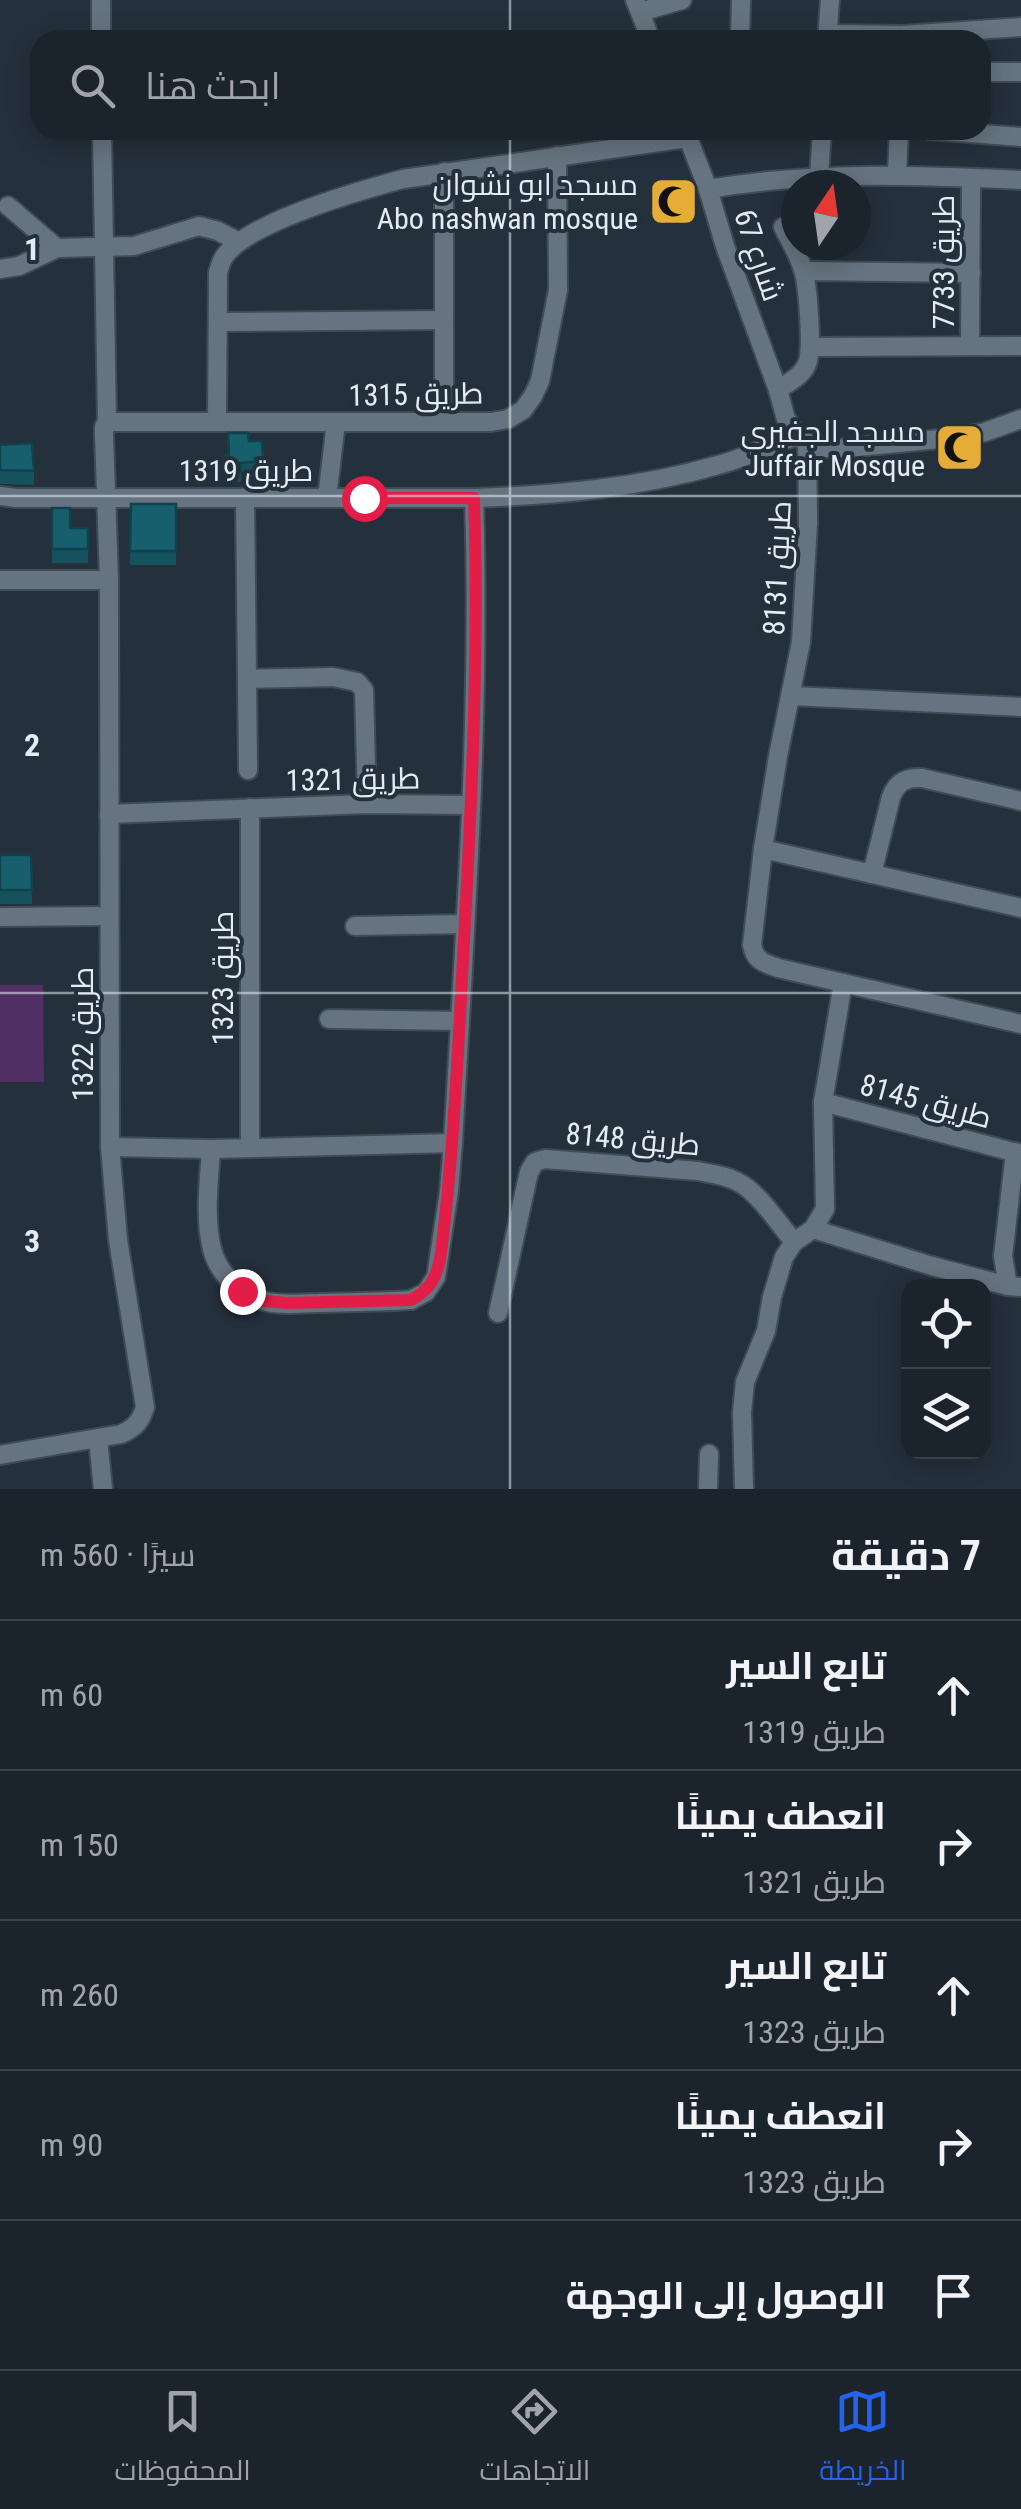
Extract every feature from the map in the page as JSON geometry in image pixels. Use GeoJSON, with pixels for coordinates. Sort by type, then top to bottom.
{"type":"FeatureCollection","features":[{"type":"Feature","properties":{"kind":"street"},"geometry":{"type":"LineString","coordinates":[[101,0],[101,30]]}},
{"type":"Feature","properties":{"kind":"street"},"geometry":{"type":"LineString","coordinates":[[647,30],[638,6],[682,0]]}},
{"type":"Feature","properties":{"kind":"street"},"geometry":{"type":"LineString","coordinates":[[740,30],[741,0]]}},
{"type":"Feature","properties":{"kind":"street"},"geometry":{"type":"LineString","coordinates":[[828,30],[830,0]]}},
{"type":"Feature","properties":{"kind":"street"},"geometry":{"type":"LineString","coordinates":[[991,33],[1021,27]]}},
{"type":"Feature","properties":{"kind":"street"},"geometry":{"type":"LineString","coordinates":[[991,72],[1021,72]]}},
{"type":"Feature","properties":{"kind":"street"},"geometry":{"type":"LineString","coordinates":[[991,135],[1021,138]]}},
{"type":"Feature","properties":{"kind":"street","name":"طريق 1322"},"geometry":{"type":"LineString","coordinates":[[0,1454],[98,1439],[132,1429],[145,1407],[118,1240],[110,1147],[109,580],[102,140]]}},
{"type":"Feature","properties":{"kind":"street"},"geometry":{"type":"LineString","coordinates":[[217,422],[218,272],[225,256],[240,242],[265,227],[360,190],[403,179],[651,140]]}},
{"type":"Feature","properties":{"kind":"street","name":"شارع 67"},"geometry":{"type":"LineString","coordinates":[[688,140],[786,419],[802,439]]}},
{"type":"Feature","properties":{"kind":"street"},"geometry":{"type":"LineString","coordinates":[[820,170],[822,140]]}},
{"type":"Feature","properties":{"kind":"street"},"geometry":{"type":"LineString","coordinates":[[897,174],[899,140]]}},
{"type":"Feature","properties":{"kind":"street","name":"طريق 1315"},"geometry":{"type":"LineString","coordinates":[[107,422],[508,420],[522,410],[540,381],[558,290],[557,156]]}},
{"type":"Feature","properties":{"kind":"street"},"geometry":{"type":"LineString","coordinates":[[444,172],[444,421]]}},
{"type":"Feature","properties":{"kind":"street"},"geometry":{"type":"LineString","coordinates":[[871,175],[1021,180]]}},
{"type":"Feature","properties":{"kind":"street","name":"طريق 7733"},"geometry":{"type":"LineString","coordinates":[[970,346],[971,178]]}},
{"type":"Feature","properties":{"kind":"street"},"geometry":{"type":"LineString","coordinates":[[708,190],[781,179]]}},
{"type":"Feature","properties":{"kind":"street"},"geometry":{"type":"LineString","coordinates":[[8,206],[57,248]]}},
{"type":"Feature","properties":{"kind":"street"},"geometry":{"type":"LineString","coordinates":[[0,269],[19,266],[57,248],[145,243],[200,226],[240,242]]}},
{"type":"Feature","properties":{"kind":"street"},"geometry":{"type":"LineString","coordinates":[[779,394],[802,372],[810,348],[804,271],[798,260]]}},
{"type":"Feature","properties":{"kind":"street"},"geometry":{"type":"LineString","coordinates":[[804,271],[971,273]]}},
{"type":"Feature","properties":{"kind":"street"},"geometry":{"type":"LineString","coordinates":[[218,322],[444,320]]}},
{"type":"Feature","properties":{"kind":"street"},"geometry":{"type":"LineString","coordinates":[[810,348],[1021,346]]}},
{"type":"Feature","properties":{"kind":"street","name":"شارع 67"},"geometry":{"type":"LineString","coordinates":[[779,394],[793,420],[809,436],[848,447]]}},
{"type":"Feature","properties":{"kind":"street"},"geometry":{"type":"LineString","coordinates":[[802,439],[827,449],[960,437],[1021,419]]}},
{"type":"Feature","properties":{"kind":"street"},"geometry":{"type":"LineString","coordinates":[[327,498],[336,422]]}},
{"type":"Feature","properties":{"kind":"street","name":"طريق 1319"},"geometry":{"type":"LineString","coordinates":[[0,496],[474,498],[552,493],[636,483],[720,465],[802,439]]}},
{"type":"Feature","properties":{"kind":"street","name":"طريق 8131"},"geometry":{"type":"LineString","coordinates":[[802,439],[808,522],[801,642],[763,849],[753,951],[762,962],[778,968],[843,983]]}},
{"type":"Feature","properties":{"kind":"street"},"geometry":{"type":"LineString","coordinates":[[245,497],[248,770]]}},
{"type":"Feature","properties":{"kind":"street"},"geometry":{"type":"LineString","coordinates":[[210,1149],[209,1230],[213,1254],[224,1275],[242,1291],[264,1301],[288,1303],[411,1300],[426,1292],[436,1277],[454,1143],[471,805],[477,652],[474,498]]}},
{"type":"Feature","properties":{"kind":"street"},"geometry":{"type":"LineString","coordinates":[[0,580],[109,580]]}},
{"type":"Feature","properties":{"kind":"street"},"geometry":{"type":"LineString","coordinates":[[248,679],[332,677],[357,682],[364,690],[367,804]]}},
{"type":"Feature","properties":{"kind":"street"},"geometry":{"type":"LineString","coordinates":[[792,696],[1021,707]]}},
{"type":"Feature","properties":{"kind":"street"},"geometry":{"type":"LineString","coordinates":[[872,874],[891,797],[902,780],[922,778],[1021,801]]}},
{"type":"Feature","properties":{"kind":"street","name":"طريق 1321"},"geometry":{"type":"LineString","coordinates":[[109,814],[367,804],[471,805]]}},
{"type":"Feature","properties":{"kind":"street","name":"طريق 1323"},"geometry":{"type":"LineString","coordinates":[[250,808],[250,1148]]}},
{"type":"Feature","properties":{"kind":"street"},"geometry":{"type":"LineString","coordinates":[[763,849],[1021,908]]}},
{"type":"Feature","properties":{"kind":"street"},"geometry":{"type":"LineString","coordinates":[[0,918],[108,916]]}},
{"type":"Feature","properties":{"kind":"street"},"geometry":{"type":"LineString","coordinates":[[355,926],[465,924]]}},
{"type":"Feature","properties":{"kind":"street"},"geometry":{"type":"LineString","coordinates":[[843,983],[1021,1024]]}},
{"type":"Feature","properties":{"kind":"street","name":"طريق 8145"},"geometry":{"type":"LineString","coordinates":[[813,1229],[826,1200],[823,1102],[843,983]]}},
{"type":"Feature","properties":{"kind":"street"},"geometry":{"type":"LineString","coordinates":[[329,1020],[460,1021]]}},
{"type":"Feature","properties":{"kind":"street","name":"طريق 8145"},"geometry":{"type":"LineString","coordinates":[[823,1102],[1018,1153],[1003,1256],[1014,1286]]}},
{"type":"Feature","properties":{"kind":"street"},"geometry":{"type":"LineString","coordinates":[[110,1147],[210,1149],[454,1143]]}},
{"type":"Feature","properties":{"kind":"street","name":"طريق 8148"},"geometry":{"type":"LineString","coordinates":[[498,1313],[528,1172],[535,1162],[545,1159],[719,1175],[740,1182],[794,1242]]}},
{"type":"Feature","properties":{"kind":"street"},"geometry":{"type":"LineString","coordinates":[[744,1489],[745,1382],[766,1331],[784,1257],[794,1242],[813,1229],[932,1266],[1014,1286]]}},
{"type":"Feature","properties":{"kind":"street"},"geometry":{"type":"LineString","coordinates":[[98,1439],[103,1489]]}},
{"type":"Feature","properties":{"kind":"street"},"geometry":{"type":"LineString","coordinates":[[708,1489],[709,1454]]}},
{"type":"Feature","properties":{"kind":"shaded area"},"geometry":{"type":"Polygon","coordinates":[[[0,985],[43,985],[44,1082],[0,1082],[0,985]]]}},
{"type":"Feature","properties":{"kind":"building"},"geometry":{"type":"Polygon","coordinates":[[[228,433],[248,433],[249,441],[262,441],[263,458],[240,463],[241,473],[226,473],[228,433]]]}},
{"type":"Feature","properties":{"kind":"building"},"geometry":{"type":"Polygon","coordinates":[[[32,443],[34,471],[0,470],[0,445],[32,443]]]}},
{"type":"Feature","properties":{"kind":"building"},"geometry":{"type":"Polygon","coordinates":[[[131,504],[176,504],[176,551],[130,551],[131,504]]]}},
{"type":"Feature","properties":{"kind":"building"},"geometry":{"type":"Polygon","coordinates":[[[52,508],[70,508],[70,528],[88,528],[88,549],[52,549],[52,508]]]}},
{"type":"Feature","properties":{"kind":"building"},"geometry":{"type":"Polygon","coordinates":[[[0,855],[31,855],[32,890],[0,890],[0,855]]]}},
{"type":"Feature","properties":{"kind":"place","name":"مسجد ابو نشوان Abo nashwan mosque"},"geometry":{"type":"Point","coordinates":[673,201]}},
{"type":"Feature","properties":{"kind":"place","name":"مسجد الجفيري Juffair Mosque"},"geometry":{"type":"Point","coordinates":[960,448]}},
{"type":"Feature","properties":{"kind":"route"},"geometry":{"type":"LineString","coordinates":[[242,1291],[264,1301],[288,1303],[411,1300],[426,1292],[436,1277],[440,1260],[454,1143],[475,728],[474,498],[364,498]]}}]}
